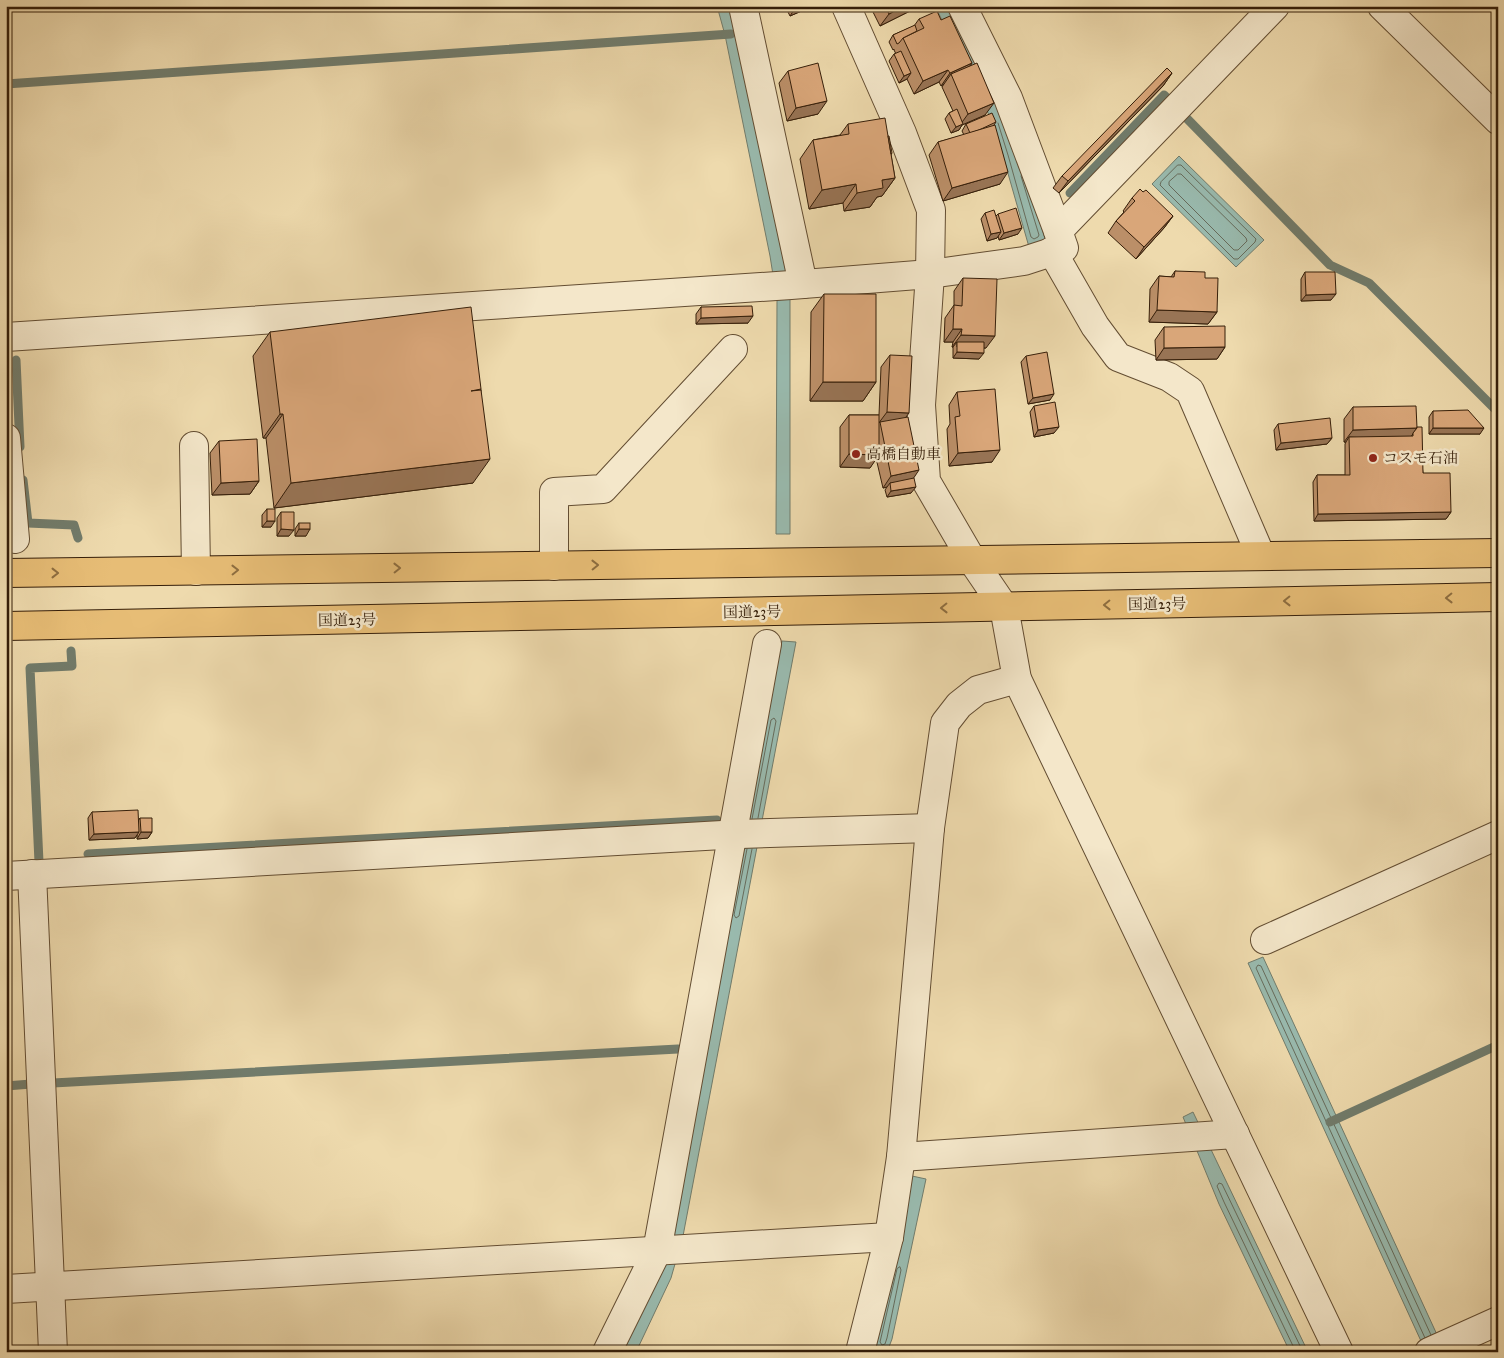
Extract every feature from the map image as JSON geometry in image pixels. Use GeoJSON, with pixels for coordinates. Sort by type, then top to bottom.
{"type":"FeatureCollection","features":[{"type":"Feature","properties":{"kind":"highway"},"geometry":{"type":"LineString","coordinates":[[6,573],[1498,553]]}},
{"type":"Feature","properties":{"kind":"highway","name":"国道23号"},"geometry":{"type":"LineString","coordinates":[[6,626],[1498,597]]}},
{"type":"Feature","properties":{"kind":"street"},"geometry":{"type":"LineString","coordinates":[[743,6],[789,285]]}},
{"type":"Feature","properties":{"kind":"street"},"geometry":{"type":"LineString","coordinates":[[846,6],[902,133],[931,210],[930,274],[921,405],[926,481],[972,560],[1004,607],[1017,679],[1339,1352]]}},
{"type":"Feature","properties":{"kind":"street"},"geometry":{"type":"LineString","coordinates":[[962,6],[1008,98],[1055,241],[1095,326],[1118,357],[1169,377],[1190,391],[1261,556]]}},
{"type":"Feature","properties":{"kind":"street"},"geometry":{"type":"LineString","coordinates":[[6,337],[789,285],[930,274],[1024,261],[1055,241],[1176,109],[1275,6]]}},
{"type":"Feature","properties":{"kind":"street"},"geometry":{"type":"LineString","coordinates":[[1382,6],[1498,120]]}},
{"type":"Feature","properties":{"kind":"street"},"geometry":{"type":"LineString","coordinates":[[554,566],[554,492],[603,489],[733,349]]}},
{"type":"Feature","properties":{"kind":"street"},"geometry":{"type":"LineString","coordinates":[[6,438],[15,539]]}},
{"type":"Feature","properties":{"kind":"street"},"geometry":{"type":"LineString","coordinates":[[194,446],[196,571]]}},
{"type":"Feature","properties":{"kind":"street"},"geometry":{"type":"LineString","coordinates":[[608,1352],[668,1250],[745,834],[767,644]]}},
{"type":"Feature","properties":{"kind":"street"},"geometry":{"type":"LineString","coordinates":[[860,1352],[889,1237],[901,1157],[930,828],[945,723],[959,705],[978,690],[1017,679]]}},
{"type":"Feature","properties":{"kind":"street"},"geometry":{"type":"LineString","coordinates":[[54,1352],[19,875],[745,834],[930,828]]}},
{"type":"Feature","properties":{"kind":"street"},"geometry":{"type":"LineString","coordinates":[[1265,940],[1498,835]]}},
{"type":"Feature","properties":{"kind":"street"},"geometry":{"type":"LineString","coordinates":[[901,1157],[1235,1134]]}},
{"type":"Feature","properties":{"kind":"street"},"geometry":{"type":"LineString","coordinates":[[6,1289],[889,1237]]}},
{"type":"Feature","properties":{"kind":"street"},"geometry":{"type":"LineString","coordinates":[[1437,1348],[1498,1321]]}},
{"type":"Feature","properties":{"kind":"water"},"geometry":{"type":"Polygon","coordinates":[[[717,6],[730,6],[787,268],[790,298],[790,534],[776,534],[777,300],[770,256],[725,35],[717,6]]]}},
{"type":"Feature","properties":{"kind":"water"},"geometry":{"type":"Polygon","coordinates":[[[935,6],[956,6],[1009,119],[1045,239],[1029,247],[991,119],[935,6]]]}},
{"type":"Feature","properties":{"kind":"water"},"geometry":{"type":"Polygon","coordinates":[[[1179,156],[1264,240],[1236,267],[1152,184],[1179,156]]]}},
{"type":"Feature","properties":{"kind":"water"},"geometry":{"type":"Polygon","coordinates":[[[782,641],[796,642],[683,1236],[671,1278],[636,1352],[621,1352],[745,827],[782,641]]]}},
{"type":"Feature","properties":{"kind":"water"},"geometry":{"type":"Polygon","coordinates":[[[1263,957],[1445,1352],[1426,1352],[1248,963],[1263,957]]]}},
{"type":"Feature","properties":{"kind":"water"},"geometry":{"type":"Polygon","coordinates":[[[1193,1112],[1308,1352],[1290,1352],[1219,1204],[1183,1117],[1193,1112]]]}},
{"type":"Feature","properties":{"kind":"water"},"geometry":{"type":"Polygon","coordinates":[[[912,1176],[926,1179],[892,1339],[887,1352],[873,1352],[912,1176]]]}},
{"type":"Feature","properties":{"kind":"building"},"geometry":{"type":"Polygon","coordinates":[[[793,6],[802,6],[794,10],[793,6]]]}},
{"type":"Feature","properties":{"kind":"building"},"geometry":{"type":"Polygon","coordinates":[[[885,6],[904,6],[889,14],[885,6]]]}},
{"type":"Feature","properties":{"kind":"building"},"geometry":{"type":"Polygon","coordinates":[[[937,11],[941,20],[950,16],[972,63],[950,73],[948,70],[923,81],[903,38],[924,28],[919,19],[937,11]]]}},
{"type":"Feature","properties":{"kind":"building"},"geometry":{"type":"Polygon","coordinates":[[[915,25],[917,31],[903,38],[897,44],[893,35],[915,25]]]}},
{"type":"Feature","properties":{"kind":"building"},"geometry":{"type":"Polygon","coordinates":[[[901,51],[911,73],[904,76],[894,54],[901,51]]]}},
{"type":"Feature","properties":{"kind":"building"},"geometry":{"type":"Polygon","coordinates":[[[818,63],[827,101],[796,108],[788,71],[818,63]]]}},
{"type":"Feature","properties":{"kind":"building"},"geometry":{"type":"Polygon","coordinates":[[[977,63],[994,103],[968,114],[951,74],[977,63]]]}},
{"type":"Feature","properties":{"kind":"building"},"geometry":{"type":"Polygon","coordinates":[[[1167,68],[1172,73],[1068,181],[1062,176],[1167,68]]]}},
{"type":"Feature","properties":{"kind":"building"},"geometry":{"type":"Polygon","coordinates":[[[957,109],[963,124],[956,127],[949,113],[957,109]]]}},
{"type":"Feature","properties":{"kind":"building"},"geometry":{"type":"Polygon","coordinates":[[[992,113],[996,122],[970,133],[966,124],[992,113]]]}},
{"type":"Feature","properties":{"kind":"building"},"geometry":{"type":"Polygon","coordinates":[[[885,118],[895,178],[882,180],[883,188],[857,193],[856,184],[822,190],[813,140],[849,134],[848,124],[885,118]]]}},
{"type":"Feature","properties":{"kind":"building"},"geometry":{"type":"Polygon","coordinates":[[[995,125],[1008,172],[952,188],[938,142],[995,125]]]}},
{"type":"Feature","properties":{"kind":"building"},"geometry":{"type":"Polygon","coordinates":[[[888,136],[892,153],[891,154],[888,136]]]}},
{"type":"Feature","properties":{"kind":"building"},"geometry":{"type":"Polygon","coordinates":[[[1140,189],[1143,192],[1146,190],[1173,216],[1144,247],[1116,221],[1135,201],[1132,198],[1140,189]]]}},
{"type":"Feature","properties":{"kind":"building"},"geometry":{"type":"Polygon","coordinates":[[[1016,208],[1022,228],[1004,233],[998,214],[1016,208]]]}},
{"type":"Feature","properties":{"kind":"building"},"geometry":{"type":"Polygon","coordinates":[[[994,210],[1001,232],[991,234],[985,213],[994,210]]]}},
{"type":"Feature","properties":{"kind":"building"},"geometry":{"type":"Polygon","coordinates":[[[1175,271],[1205,272],[1205,278],[1218,278],[1217,312],[1157,310],[1159,276],[1174,277],[1175,271]]]}},
{"type":"Feature","properties":{"kind":"building"},"geometry":{"type":"Polygon","coordinates":[[[1305,272],[1335,272],[1336,294],[1306,295],[1305,272]]]}},
{"type":"Feature","properties":{"kind":"building"},"geometry":{"type":"Polygon","coordinates":[[[963,278],[997,279],[995,336],[961,335],[962,329],[953,329],[954,305],[962,306],[963,278]]]}},
{"type":"Feature","properties":{"kind":"building"},"geometry":{"type":"Polygon","coordinates":[[[824,294],[876,294],[876,382],[823,382],[824,294]]]}},
{"type":"Feature","properties":{"kind":"building"},"geometry":{"type":"Polygon","coordinates":[[[752,306],[753,316],[701,318],[701,307],[752,306]]]}},
{"type":"Feature","properties":{"kind":"building"},"geometry":{"type":"Polygon","coordinates":[[[471,307],[481,389],[471,391],[481,390],[490,459],[291,483],[283,414],[280,414],[270,332],[471,307]]]}},
{"type":"Feature","properties":{"kind":"building"},"geometry":{"type":"Polygon","coordinates":[[[1225,326],[1225,347],[1164,348],[1164,327],[1225,326]]]}},
{"type":"Feature","properties":{"kind":"building"},"geometry":{"type":"Polygon","coordinates":[[[957,342],[984,342],[984,353],[957,352],[957,342]]]}},
{"type":"Feature","properties":{"kind":"building"},"geometry":{"type":"Polygon","coordinates":[[[1047,352],[1054,394],[1033,398],[1026,356],[1047,352]]]}},
{"type":"Feature","properties":{"kind":"building"},"geometry":{"type":"Polygon","coordinates":[[[890,355],[912,356],[909,413],[887,412],[890,355]]]}},
{"type":"Feature","properties":{"kind":"building"},"geometry":{"type":"Polygon","coordinates":[[[995,389],[1000,450],[958,453],[955,417],[960,416],[957,392],[995,389]]]}},
{"type":"Feature","properties":{"kind":"building"},"geometry":{"type":"Polygon","coordinates":[[[1055,402],[1059,427],[1038,430],[1034,406],[1055,402]]]}},
{"type":"Feature","properties":{"kind":"building"},"geometry":{"type":"Polygon","coordinates":[[[1416,406],[1417,428],[1353,430],[1353,407],[1416,406]]]}},
{"type":"Feature","properties":{"kind":"building"},"geometry":{"type":"Polygon","coordinates":[[[1468,410],[1484,428],[1433,428],[1433,411],[1468,410]]]}},
{"type":"Feature","properties":{"kind":"building"},"geometry":{"type":"Polygon","coordinates":[[[849,415],[879,415],[879,455],[849,454],[849,415]]]}},
{"type":"Feature","properties":{"kind":"building"},"geometry":{"type":"Polygon","coordinates":[[[908,417],[919,470],[891,476],[880,422],[908,417]]]}},
{"type":"Feature","properties":{"kind":"building"},"geometry":{"type":"Polygon","coordinates":[[[1330,418],[1332,438],[1281,443],[1278,424],[1330,418]]]}},
{"type":"Feature","properties":{"kind":"building"},"geometry":{"type":"Polygon","coordinates":[[[1417,427],[1422,427],[1423,473],[1450,473],[1451,512],[1318,514],[1317,475],[1350,475],[1349,437],[1413,436],[1417,427]]]}},
{"type":"Feature","properties":{"kind":"building"},"geometry":{"type":"Polygon","coordinates":[[[257,439],[259,481],[221,483],[219,441],[257,439]]]}},
{"type":"Feature","properties":{"kind":"building"},"geometry":{"type":"Polygon","coordinates":[[[914,478],[916,487],[891,491],[890,483],[914,478]]]}},
{"type":"Feature","properties":{"kind":"building"},"geometry":{"type":"Polygon","coordinates":[[[267,509],[275,509],[275,521],[267,521],[267,509]]]}},
{"type":"Feature","properties":{"kind":"building"},"geometry":{"type":"Polygon","coordinates":[[[281,512],[294,512],[294,530],[281,529],[281,512]]]}},
{"type":"Feature","properties":{"kind":"building"},"geometry":{"type":"Polygon","coordinates":[[[299,523],[310,523],[310,529],[299,529],[299,523]]]}},
{"type":"Feature","properties":{"kind":"building"},"geometry":{"type":"Polygon","coordinates":[[[138,810],[139,832],[94,834],[92,812],[138,810]]]}},
{"type":"Feature","properties":{"kind":"building"},"geometry":{"type":"Polygon","coordinates":[[[140,818],[152,818],[152,832],[141,832],[140,818]]]}},
{"type":"Feature","properties":{"kind":"waterway"},"geometry":{"type":"LineString","coordinates":[[6,84],[731,34]]}},
{"type":"Feature","properties":{"kind":"waterway"},"geometry":{"type":"LineString","coordinates":[[1070,193],[1164,95],[1330,265],[1369,283],[1498,412]]}},
{"type":"Feature","properties":{"kind":"waterway"},"geometry":{"type":"LineString","coordinates":[[16,360],[20,447]]}},
{"type":"Feature","properties":{"kind":"waterway"},"geometry":{"type":"LineString","coordinates":[[23,480],[28,523],[74,525],[78,538]]}},
{"type":"Feature","properties":{"kind":"waterway"},"geometry":{"type":"LineString","coordinates":[[39,862],[30,668],[72,666],[71,651]]}},
{"type":"Feature","properties":{"kind":"waterway"},"geometry":{"type":"LineString","coordinates":[[88,854],[717,820]]}},
{"type":"Feature","properties":{"kind":"waterway"},"geometry":{"type":"LineString","coordinates":[[1330,1122],[1498,1045]]}},
{"type":"Feature","properties":{"kind":"waterway"},"geometry":{"type":"LineString","coordinates":[[53,1083],[678,1049]]}},
{"type":"Feature","properties":{"kind":"waterway"},"geometry":{"type":"LineString","coordinates":[[6,1086],[31,1084]]}},
{"type":"Feature","properties":{"kind":"place","name":"高橋自動車"},"geometry":{"type":"Point","coordinates":[856,454]}},
{"type":"Feature","properties":{"kind":"place","name":"コスモ石油"},"geometry":{"type":"Point","coordinates":[1373,458]}}]}
